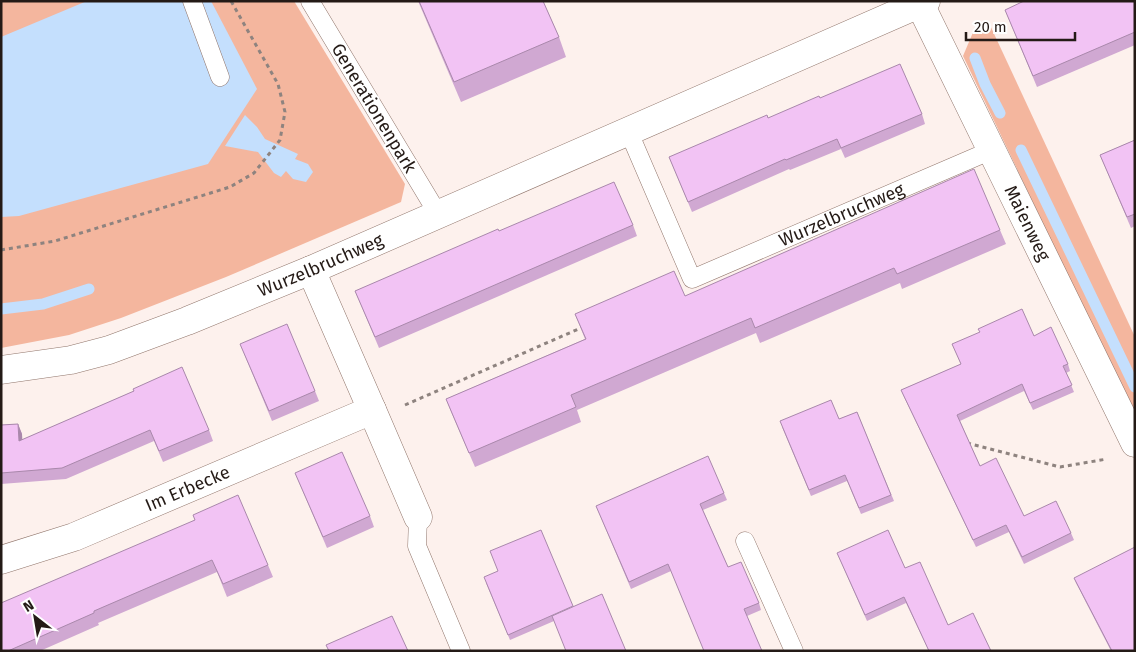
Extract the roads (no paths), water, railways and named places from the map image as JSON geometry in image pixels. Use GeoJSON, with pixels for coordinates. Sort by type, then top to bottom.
{"type":"FeatureCollection","features":[{"type":"Feature","properties":{"kind":"street","name":"Wurzelbruchweg"},"geometry":{"type":"LineString","coordinates":[[1,370],[71,360],[109,350],[186,321],[311,270],[923,2]]}},
{"type":"Feature","properties":{"kind":"street","name":"Maienweg"},"geometry":{"type":"LineString","coordinates":[[923,2],[992,150],[1125,450]]}},
{"type":"Feature","properties":{"kind":"street"},"geometry":{"type":"LineString","coordinates":[[311,270],[418,517]]}},
{"type":"Feature","properties":{"kind":"street","name":"Im Erbecke"},"geometry":{"type":"LineString","coordinates":[[1,560],[74,537],[373,414]]}},
{"type":"Feature","properties":{"kind":"lane"},"geometry":{"type":"LineString","coordinates":[[192,1],[220,77]]}},
{"type":"Feature","properties":{"kind":"lane","name":"Generationenpark"},"geometry":{"type":"LineString","coordinates":[[310,1],[438,214]]}},
{"type":"Feature","properties":{"kind":"lane","name":"Wurzelbruchweg"},"geometry":{"type":"LineString","coordinates":[[628,130],[692,279],[992,150]]}},
{"type":"Feature","properties":{"kind":"lane"},"geometry":{"type":"LineString","coordinates":[[418,517],[417,546],[460,651]]}},
{"type":"Feature","properties":{"kind":"lane"},"geometry":{"type":"LineString","coordinates":[[745,540],[794,651]]}},
{"type":"Feature","properties":{"kind":"water"},"geometry":{"type":"Polygon","coordinates":[[[87,1],[211,1],[257,89],[208,164],[19,216],[1,217],[1,37],[87,1]]]}},
{"type":"Feature","properties":{"kind":"water"},"geometry":{"type":"Polygon","coordinates":[[[245,115],[257,127],[265,139],[298,154],[295,159],[308,164],[313,172],[306,182],[293,179],[286,171],[281,177],[274,173],[258,152],[225,146],[245,115]]]}},
{"type":"Feature","properties":{"kind":"waterway"},"geometry":{"type":"LineString","coordinates":[[975,58],[985,84],[1000,113]]}},
{"type":"Feature","properties":{"kind":"waterway"},"geometry":{"type":"LineString","coordinates":[[1021,150],[1135,387]]}},
{"type":"Feature","properties":{"kind":"waterway"},"geometry":{"type":"LineString","coordinates":[[1,309],[43,304],[89,289]]}}]}
